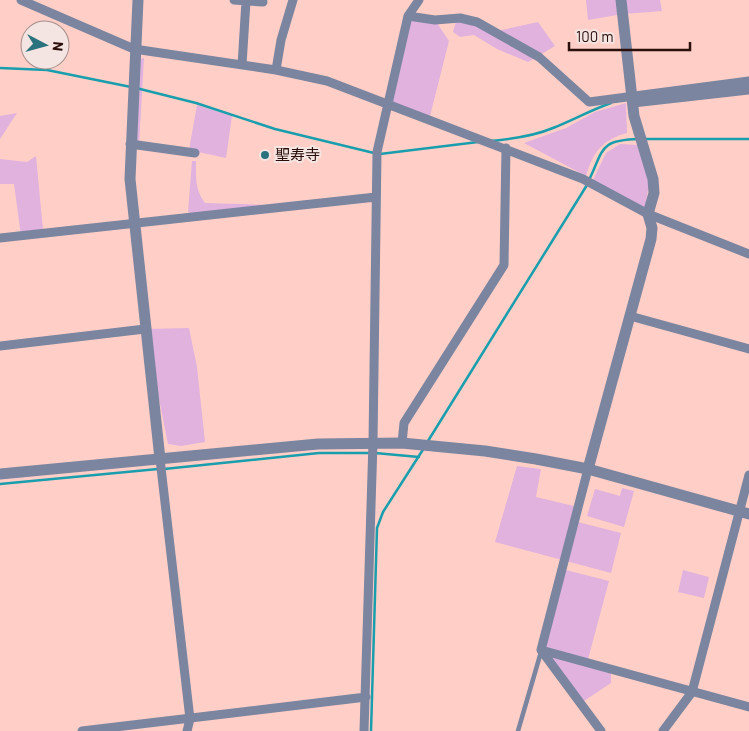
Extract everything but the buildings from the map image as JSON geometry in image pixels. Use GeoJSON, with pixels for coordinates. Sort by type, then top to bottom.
{"type":"FeatureCollection","features":[{"type":"Feature","properties":{"kind":"street"},"geometry":{"type":"LineString","coordinates":[[21,0],[38,3],[134,49],[276,70],[327,81],[583,179],[648,214],[749,254]]}},
{"type":"Feature","properties":{"kind":"street"},"geometry":{"type":"LineString","coordinates":[[138,0],[130,144],[133,223],[190,719],[188,731]]}},
{"type":"Feature","properties":{"kind":"street"},"geometry":{"type":"LineString","coordinates":[[234,0],[263,2]]}},
{"type":"Feature","properties":{"kind":"street"},"geometry":{"type":"LineString","coordinates":[[276,70],[281,40],[293,0]]}},
{"type":"Feature","properties":{"kind":"street"},"geometry":{"type":"LineString","coordinates":[[364,731],[373,442],[377,152],[408,16],[419,0]]}},
{"type":"Feature","properties":{"kind":"street"},"geometry":{"type":"LineString","coordinates":[[541,650],[651,239],[652,228],[648,214],[654,193],[653,179],[634,116],[622,0]]}},
{"type":"Feature","properties":{"kind":"street"},"geometry":{"type":"LineString","coordinates":[[242,65],[246,1]]}},
{"type":"Feature","properties":{"kind":"street"},"geometry":{"type":"LineString","coordinates":[[408,16],[435,20],[460,18],[477,22],[539,57],[589,102],[749,90]]}},
{"type":"Feature","properties":{"kind":"street"},"geometry":{"type":"LineString","coordinates":[[632,99],[749,81]]}},
{"type":"Feature","properties":{"kind":"street"},"geometry":{"type":"LineString","coordinates":[[130,144],[195,153]]}},
{"type":"Feature","properties":{"kind":"street"},"geometry":{"type":"LineString","coordinates":[[402,443],[404,423],[504,265],[506,148]]}},
{"type":"Feature","properties":{"kind":"street"},"geometry":{"type":"LineString","coordinates":[[0,238],[376,197]]}},
{"type":"Feature","properties":{"kind":"street"},"geometry":{"type":"LineString","coordinates":[[630,316],[749,349]]}},
{"type":"Feature","properties":{"kind":"street"},"geometry":{"type":"LineString","coordinates":[[0,346],[145,329]]}},
{"type":"Feature","properties":{"kind":"street"},"geometry":{"type":"LineString","coordinates":[[0,474],[318,444],[402,443],[485,451],[588,469],[744,512]]}},
{"type":"Feature","properties":{"kind":"street"},"geometry":{"type":"LineString","coordinates":[[663,731],[692,692],[744,512],[749,475]]}},
{"type":"Feature","properties":{"kind":"street"},"geometry":{"type":"LineString","coordinates":[[541,650],[749,707]]}},
{"type":"Feature","properties":{"kind":"street"},"geometry":{"type":"LineString","coordinates":[[541,650],[601,731]]}},
{"type":"Feature","properties":{"kind":"street"},"geometry":{"type":"LineString","coordinates":[[82,731],[366,697]]}},
{"type":"Feature","properties":{"kind":"lane"},"geometry":{"type":"LineString","coordinates":[[518,731],[541,650]]}},
{"type":"Feature","properties":{"kind":"shaded area"},"geometry":{"type":"Polygon","coordinates":[[[586,0],[660,0],[662,11],[623,14],[588,20],[586,0]]]}},
{"type":"Feature","properties":{"kind":"shaded area"},"geometry":{"type":"Polygon","coordinates":[[[408,16],[435,20],[449,41],[429,120],[391,106],[408,16]]]}},
{"type":"Feature","properties":{"kind":"shaded area"},"geometry":{"type":"Polygon","coordinates":[[[457,18],[497,31],[538,22],[555,46],[528,62],[497,49],[474,35],[460,37],[453,32],[457,18]]]}},
{"type":"Feature","properties":{"kind":"shaded area"},"geometry":{"type":"Polygon","coordinates":[[[144,58],[139,145],[135,142],[140,59],[144,58]]]}},
{"type":"Feature","properties":{"kind":"shaded area"},"geometry":{"type":"Polygon","coordinates":[[[626,103],[627,133],[611,139],[600,148],[592,160],[586,176],[524,143],[566,128],[595,112],[626,103]]]}},
{"type":"Feature","properties":{"kind":"shaded area"},"geometry":{"type":"Polygon","coordinates":[[[197,105],[232,116],[226,158],[189,150],[197,105]]]}},
{"type":"Feature","properties":{"kind":"shaded area"},"geometry":{"type":"Polygon","coordinates":[[[17,113],[0,139],[0,116],[17,113]]]}},
{"type":"Feature","properties":{"kind":"shaded area"},"geometry":{"type":"Polygon","coordinates":[[[620,144],[638,145],[649,184],[645,208],[591,184],[606,153],[620,144]]]}},
{"type":"Feature","properties":{"kind":"shaded area"},"geometry":{"type":"Polygon","coordinates":[[[36,156],[43,230],[21,236],[14,184],[0,184],[0,159],[27,162],[36,156]]]}},
{"type":"Feature","properties":{"kind":"shaded area"},"geometry":{"type":"Polygon","coordinates":[[[192,161],[196,161],[198,188],[205,203],[269,205],[193,214],[188,212],[192,161]]]}},
{"type":"Feature","properties":{"kind":"shaded area"},"geometry":{"type":"Polygon","coordinates":[[[189,328],[197,367],[205,442],[181,446],[168,444],[145,329],[189,328]]]}},
{"type":"Feature","properties":{"kind":"shaded area"},"geometry":{"type":"Polygon","coordinates":[[[517,466],[541,469],[536,497],[578,507],[578,522],[621,533],[611,573],[495,542],[517,466]]]}},
{"type":"Feature","properties":{"kind":"shaded area"},"geometry":{"type":"Polygon","coordinates":[[[622,488],[634,491],[624,527],[587,516],[595,489],[620,496],[622,488]]]}},
{"type":"Feature","properties":{"kind":"shaded area"},"geometry":{"type":"Polygon","coordinates":[[[562,569],[609,581],[587,663],[541,650],[562,569]]]}},
{"type":"Feature","properties":{"kind":"shaded area"},"geometry":{"type":"Polygon","coordinates":[[[683,570],[709,577],[704,598],[678,592],[683,570]]]}},
{"type":"Feature","properties":{"kind":"shaded area"},"geometry":{"type":"Polygon","coordinates":[[[544,654],[611,669],[611,683],[581,703],[544,654]]]}},
{"type":"Feature","properties":{"kind":"waterway"},"geometry":{"type":"LineString","coordinates":[[0,68],[47,70],[131,87]]}},
{"type":"Feature","properties":{"kind":"waterway"},"geometry":{"type":"LineString","coordinates":[[136,88],[196,103],[275,129],[374,153]]}},
{"type":"Feature","properties":{"kind":"waterway"},"geometry":{"type":"LineString","coordinates":[[491,141],[523,137],[546,131],[611,103]]}},
{"type":"Feature","properties":{"kind":"waterway"},"geometry":{"type":"LineString","coordinates":[[589,180],[605,148],[616,141],[639,139]]}},
{"type":"Feature","properties":{"kind":"waterway"},"geometry":{"type":"LineString","coordinates":[[644,139],[749,139]]}},
{"type":"Feature","properties":{"kind":"waterway"},"geometry":{"type":"LineString","coordinates":[[380,154],[478,142]]}},
{"type":"Feature","properties":{"kind":"waterway"},"geometry":{"type":"LineString","coordinates":[[428,441],[587,185]]}},
{"type":"Feature","properties":{"kind":"waterway"},"geometry":{"type":"LineString","coordinates":[[371,731],[377,528],[383,512],[424,448]]}},
{"type":"Feature","properties":{"kind":"waterway"},"geometry":{"type":"LineString","coordinates":[[164,469],[319,453],[370,453]]}},
{"type":"Feature","properties":{"kind":"waterway"},"geometry":{"type":"LineString","coordinates":[[375,453],[419,457]]}},
{"type":"Feature","properties":{"kind":"waterway"},"geometry":{"type":"LineString","coordinates":[[0,484],[158,469]]}},
{"type":"Feature","properties":{"kind":"place","name":"聖寿寺"},"geometry":{"type":"Point","coordinates":[265,155]}}]}
